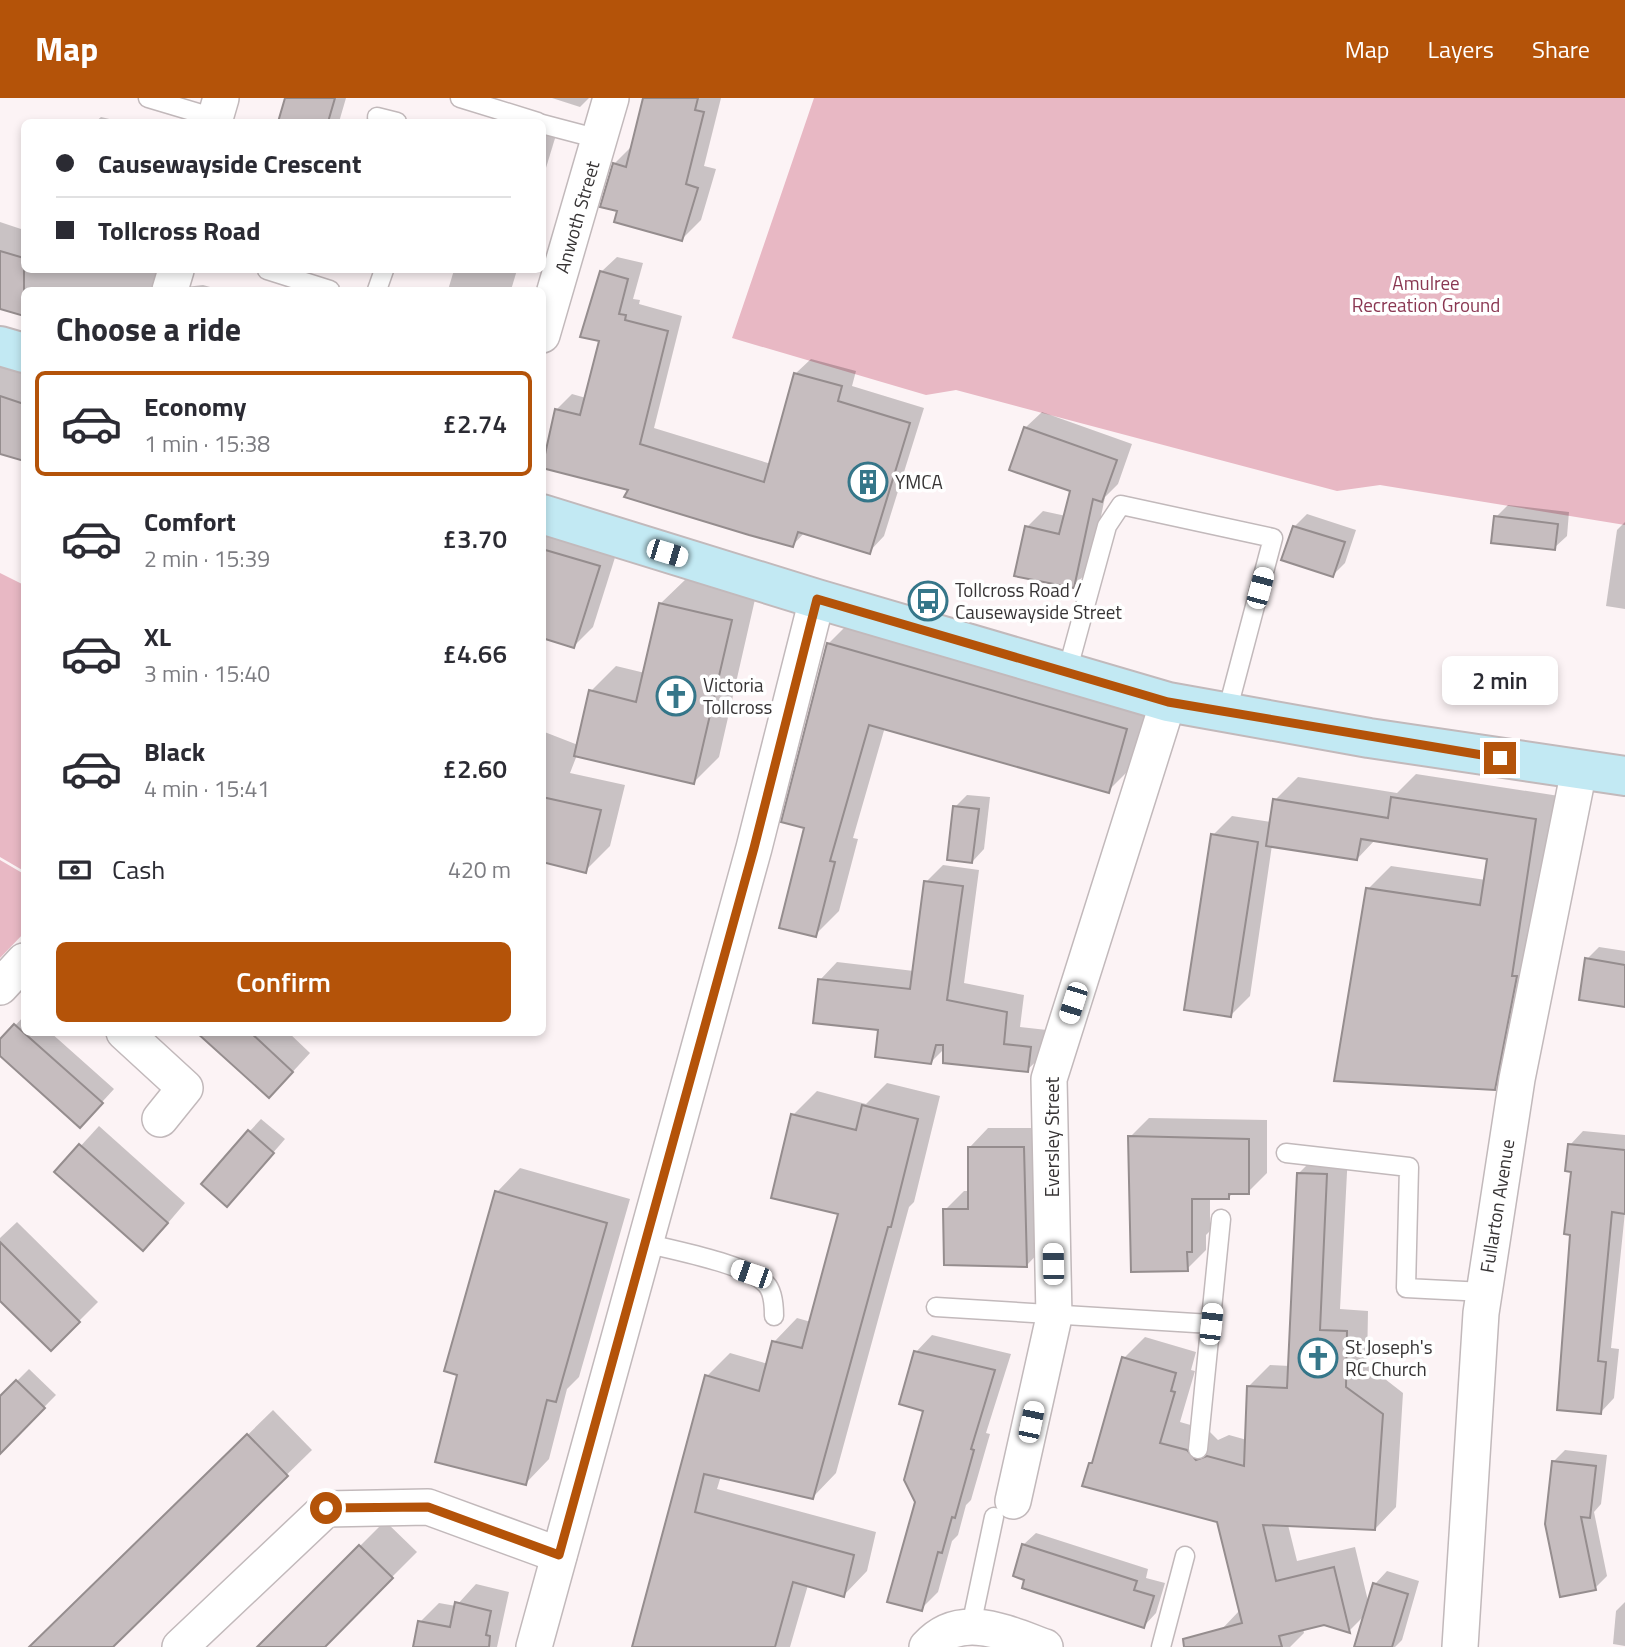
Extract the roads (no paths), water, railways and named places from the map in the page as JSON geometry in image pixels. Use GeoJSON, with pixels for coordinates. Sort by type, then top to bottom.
{"type":"FeatureCollection","features":[{"type":"Feature","properties":{"kind":"street","name":"Anwoth Street"},"geometry":{"type":"LineString","coordinates":[[546,321],[611,98]]}},
{"type":"Feature","properties":{"kind":"street"},"geometry":{"type":"LineString","coordinates":[[0,346],[21,352]]}},
{"type":"Feature","properties":{"kind":"street"},"geometry":{"type":"LineString","coordinates":[[546,515],[817,599],[1168,702],[1625,776]]}},
{"type":"Feature","properties":{"kind":"street"},"geometry":{"type":"LineString","coordinates":[[534,1647],[754,848],[817,599]]}},
{"type":"Feature","properties":{"kind":"street","name":"Eversley Street"},"geometry":{"type":"LineString","coordinates":[[1004,1509],[1054,1317],[1049,1079],[1168,702]]}},
{"type":"Feature","properties":{"kind":"street","name":"Fullarton Avenue"},"geometry":{"type":"LineString","coordinates":[[1460,1647],[1484,1292],[1517,1079],[1579,770]]}},
{"type":"Feature","properties":{"kind":"street"},"geometry":{"type":"LineString","coordinates":[[0,987],[21,964]]}},
{"type":"Feature","properties":{"kind":"street"},"geometry":{"type":"LineString","coordinates":[[128,1036],[185,1088],[160,1119]]}},
{"type":"Feature","properties":{"kind":"street"},"geometry":{"type":"LineString","coordinates":[[180,1647],[326,1508],[428,1507],[559,1555]]}},
{"type":"Feature","properties":{"kind":"street"},"geometry":{"type":"LineString","coordinates":[[927,1647],[951,1628],[971,1626],[993,1628],[1045,1647]]}},
{"type":"Feature","properties":{"kind":"lane"},"geometry":{"type":"LineString","coordinates":[[148,98],[217,113]]}},
{"type":"Feature","properties":{"kind":"lane"},"geometry":{"type":"LineString","coordinates":[[460,98],[527,119]]}},
{"type":"Feature","properties":{"kind":"lane"},"geometry":{"type":"LineString","coordinates":[[377,117],[385,119]]}},
{"type":"Feature","properties":{"kind":"lane"},"geometry":{"type":"LineString","coordinates":[[546,125],[599,139]]}},
{"type":"Feature","properties":{"kind":"lane"},"geometry":{"type":"LineString","coordinates":[[276,273],[321,287]]}},
{"type":"Feature","properties":{"kind":"lane"},"geometry":{"type":"LineString","coordinates":[[1067,672],[1107,526],[1121,505],[1273,538],[1227,712]]}},
{"type":"Feature","properties":{"kind":"lane"},"geometry":{"type":"LineString","coordinates":[[1286,1153],[1409,1167],[1406,1288],[1484,1292]]}},
{"type":"Feature","properties":{"kind":"lane"},"geometry":{"type":"LineString","coordinates":[[1198,1449],[1221,1219]]}},
{"type":"Feature","properties":{"kind":"lane"},"geometry":{"type":"LineString","coordinates":[[645,1243],[751,1274],[767,1285],[774,1303],[774,1316]]}},
{"type":"Feature","properties":{"kind":"lane"},"geometry":{"type":"LineString","coordinates":[[936,1307],[1054,1317],[1085,1315],[1211,1324]]}},
{"type":"Feature","properties":{"kind":"lane"},"geometry":{"type":"LineString","coordinates":[[971,1626],[1004,1509]]}},
{"type":"Feature","properties":{"kind":"lane"},"geometry":{"type":"LineString","coordinates":[[1161,1647],[1185,1556]]}},
{"type":"Feature","properties":{"kind":"place","name":"YMCA"},"geometry":{"type":"Point","coordinates":[868,482]}},
{"type":"Feature","properties":{"kind":"place","name":"Tollcross Road / Causewayside Street"},"geometry":{"type":"Point","coordinates":[928,601]}},
{"type":"Feature","properties":{"kind":"place","name":"Victoria Tollcross"},"geometry":{"type":"Point","coordinates":[676,696]}},
{"type":"Feature","properties":{"kind":"place","name":"St Joseph's RC Church"},"geometry":{"type":"Point","coordinates":[1318,1358]}},
{"type":"Feature","properties":{"kind":"park label","name":"Amulree Recreation Ground"},"geometry":{"type":"Point","coordinates":[1426,294]}}]}
